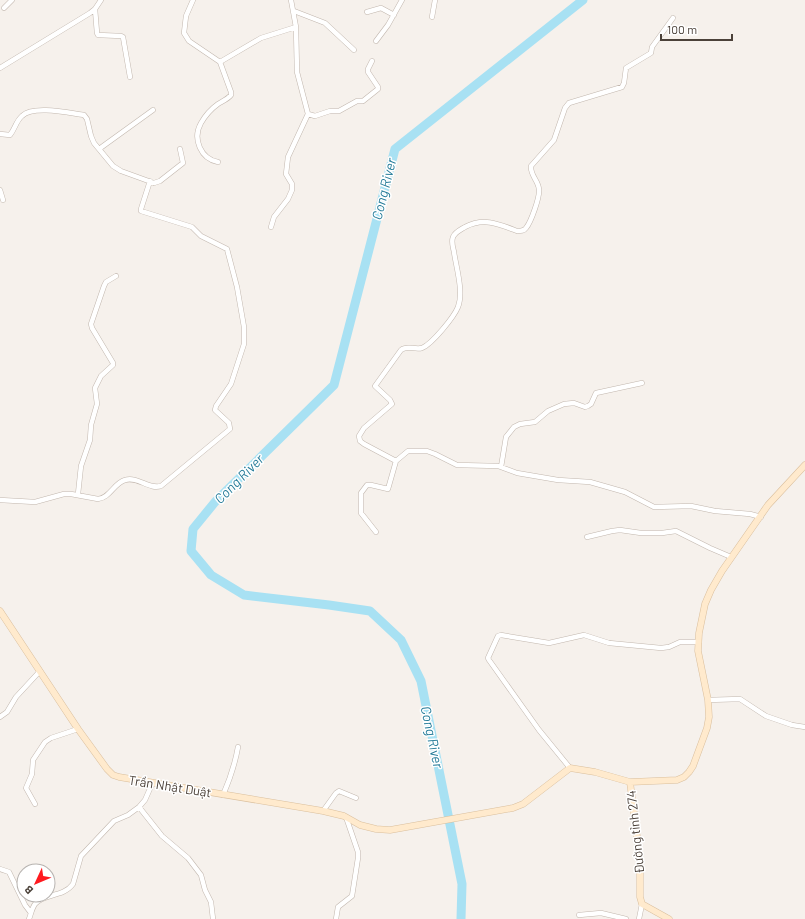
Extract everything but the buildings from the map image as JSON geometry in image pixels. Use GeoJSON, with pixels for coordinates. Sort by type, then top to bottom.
{"type":"FeatureCollection","features":[{"type":"Feature","properties":{"kind":"main road"},"geometry":{"type":"LineString","coordinates":[[630,782],[676,780],[684,777],[690,772],[707,728],[709,717],[708,700],[700,663],[699,642],[701,618],[710,590],[731,557],[772,500],[805,465]]}},
{"type":"Feature","properties":{"kind":"main road","name":"Trần Nhật Duật"},"geometry":{"type":"LineString","coordinates":[[0,611],[78,729],[107,769],[113,775],[119,777],[152,784],[323,811],[346,817],[360,826],[376,830],[390,830],[422,823],[513,808],[523,804],[570,768]]}},
{"type":"Feature","properties":{"kind":"main road","name":"Đường tỉnh 274"},"geometry":{"type":"LineString","coordinates":[[570,768],[595,772],[630,782],[640,860],[640,897],[642,904]]}},
{"type":"Feature","properties":{"kind":"main road"},"geometry":{"type":"LineString","coordinates":[[642,904],[669,919]]}},
{"type":"Feature","properties":{"kind":"street"},"geometry":{"type":"LineString","coordinates":[[4,8],[12,0]]}},
{"type":"Feature","properties":{"kind":"street"},"geometry":{"type":"LineString","coordinates":[[0,68],[95,9],[101,0]]}},
{"type":"Feature","properties":{"kind":"street"},"geometry":{"type":"LineString","coordinates":[[193,0],[186,16],[184,31],[186,38],[220,62],[232,94],[208,114],[201,122],[197,134],[197,140],[202,152],[210,160],[218,162]]}},
{"type":"Feature","properties":{"kind":"street"},"geometry":{"type":"LineString","coordinates":[[271,227],[274,217],[288,199],[292,190],[292,184],[286,174],[288,157],[308,114],[298,72],[296,27],[291,0]]}},
{"type":"Feature","properties":{"kind":"street"},"geometry":{"type":"LineString","coordinates":[[376,41],[394,15],[402,0]]}},
{"type":"Feature","properties":{"kind":"street"},"geometry":{"type":"LineString","coordinates":[[432,17],[435,0]]}},
{"type":"Feature","properties":{"kind":"street"},"geometry":{"type":"LineString","coordinates":[[367,12],[381,8],[394,15]]}},
{"type":"Feature","properties":{"kind":"street"},"geometry":{"type":"LineString","coordinates":[[95,9],[96,33],[98,35],[123,37],[130,78]]}},
{"type":"Feature","properties":{"kind":"street"},"geometry":{"type":"LineString","coordinates":[[294,11],[325,23],[354,50]]}},
{"type":"Feature","properties":{"kind":"street"},"geometry":{"type":"LineString","coordinates":[[396,461],[364,444],[360,441],[359,436],[368,425],[392,404],[390,400],[375,386],[401,350],[406,347],[424,347],[436,337],[457,308],[459,300],[459,284],[452,242],[455,234],[470,224],[487,222],[517,231],[521,231],[526,227],[540,193],[538,183],[531,171],[531,166],[554,140],[565,108],[569,102],[622,87],[626,68],[651,53],[652,47],[673,18]]}},
{"type":"Feature","properties":{"kind":"street"},"geometry":{"type":"LineString","coordinates":[[220,62],[261,38],[296,27]]}},
{"type":"Feature","properties":{"kind":"street"},"geometry":{"type":"LineString","coordinates":[[308,114],[315,116],[330,111],[339,111],[357,101],[363,101],[378,89],[368,72],[372,62]]}},
{"type":"Feature","properties":{"kind":"street"},"geometry":{"type":"LineString","coordinates":[[99,150],[153,110]]}},
{"type":"Feature","properties":{"kind":"street"},"geometry":{"type":"LineString","coordinates":[[0,134],[10,135],[22,116],[30,111],[51,111],[84,115],[87,119],[91,136],[99,150],[116,168],[154,183],[160,181],[181,165],[183,161],[180,149]]}},
{"type":"Feature","properties":{"kind":"street"},"geometry":{"type":"LineString","coordinates":[[0,500],[35,502],[64,494],[78,494],[102,499],[106,497],[120,482],[130,479],[154,487],[161,486],[230,429],[229,423],[215,410],[216,406],[231,384],[244,344],[244,327],[237,287],[227,249],[201,236],[192,228],[142,211],[140,208],[150,182]]}},
{"type":"Feature","properties":{"kind":"street"},"geometry":{"type":"LineString","coordinates":[[0,190],[3,200]]}},
{"type":"Feature","properties":{"kind":"street"},"geometry":{"type":"LineString","coordinates":[[78,494],[81,466],[90,440],[91,425],[97,404],[95,388],[102,376],[113,365],[92,328],[92,320],[106,282],[116,276]]}},
{"type":"Feature","properties":{"kind":"street"},"geometry":{"type":"LineString","coordinates":[[501,467],[506,438],[514,427],[520,424],[535,422],[548,411],[564,404],[574,403],[585,407],[591,404],[596,393],[642,383]]}},
{"type":"Feature","properties":{"kind":"street"},"geometry":{"type":"LineString","coordinates":[[376,532],[361,514],[361,493],[367,486],[371,485],[388,489],[396,461],[408,451],[427,451],[457,465],[501,467],[517,473],[558,480],[590,482],[625,492],[654,507],[691,506],[715,511],[750,514],[761,517]]}},
{"type":"Feature","properties":{"kind":"street"},"geometry":{"type":"LineString","coordinates":[[587,537],[618,530],[641,533],[676,531],[731,557]]}},
{"type":"Feature","properties":{"kind":"street"},"geometry":{"type":"LineString","coordinates":[[570,768],[539,730],[489,660],[488,658],[498,636],[501,635],[549,643],[584,635],[609,643],[661,648],[669,647],[680,642],[699,642]]}},
{"type":"Feature","properties":{"kind":"street"},"geometry":{"type":"LineString","coordinates":[[0,718],[7,712],[16,697],[40,671]]}},
{"type":"Feature","properties":{"kind":"street"},"geometry":{"type":"LineString","coordinates":[[708,700],[740,699],[766,716],[792,725],[805,727]]}},
{"type":"Feature","properties":{"kind":"street"},"geometry":{"type":"LineString","coordinates":[[35,804],[26,788],[32,774],[32,763],[34,756],[48,740],[78,729]]}},
{"type":"Feature","properties":{"kind":"street"},"geometry":{"type":"LineString","coordinates":[[223,795],[235,764],[238,747]]}},
{"type":"Feature","properties":{"kind":"street"},"geometry":{"type":"LineString","coordinates":[[30,919],[34,904],[70,888],[73,884],[81,856],[111,824],[132,813],[139,807],[145,800],[152,784]]}},
{"type":"Feature","properties":{"kind":"street"},"geometry":{"type":"LineString","coordinates":[[323,811],[336,792],[339,791],[356,798]]}},
{"type":"Feature","properties":{"kind":"street"},"geometry":{"type":"LineString","coordinates":[[139,807],[162,836],[188,858],[201,875],[211,902],[213,919]]}},
{"type":"Feature","properties":{"kind":"street"},"geometry":{"type":"LineString","coordinates":[[336,919],[338,907],[352,896],[358,858],[358,852],[346,817]]}},
{"type":"Feature","properties":{"kind":"street"},"geometry":{"type":"LineString","coordinates":[[0,869],[9,872],[23,901],[31,913]]}},
{"type":"Feature","properties":{"kind":"street"},"geometry":{"type":"LineString","coordinates":[[639,919],[642,904]]}},
{"type":"Feature","properties":{"kind":"street"},"geometry":{"type":"LineString","coordinates":[[579,915],[601,913],[626,919]]}},
{"type":"Feature","properties":{"kind":"waterway","name":"Cong River"},"geometry":{"type":"LineString","coordinates":[[461,919],[462,884],[421,681],[401,640],[370,611],[244,595],[211,575],[191,551],[193,529],[215,502],[334,385],[395,149],[583,0]]}}]}
